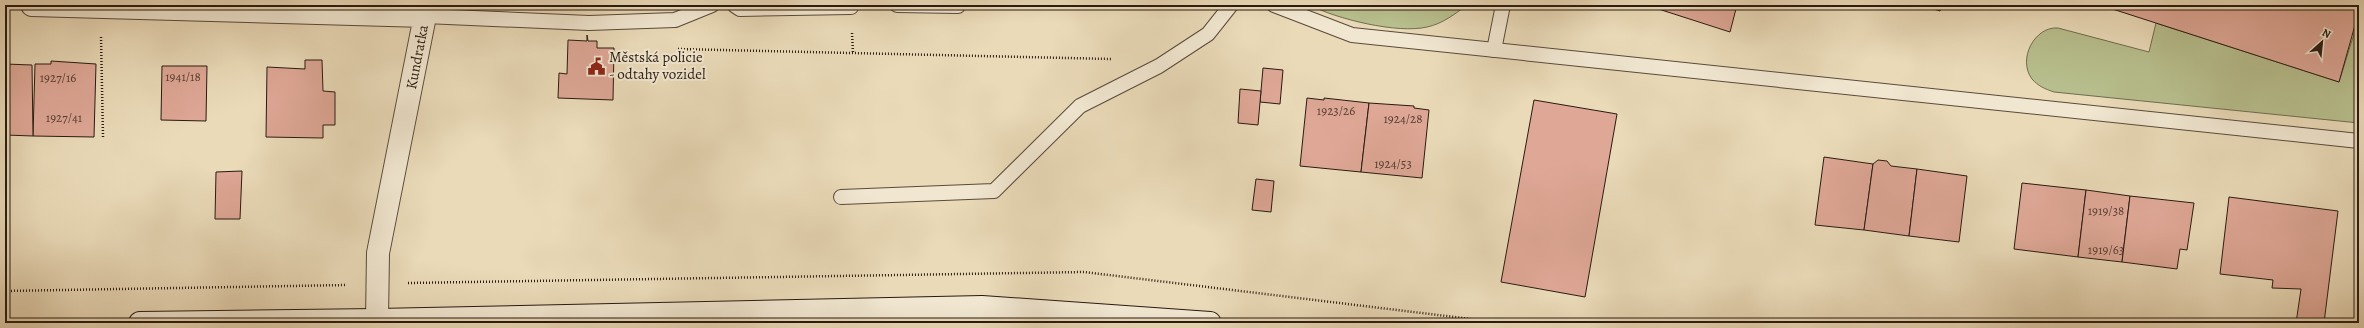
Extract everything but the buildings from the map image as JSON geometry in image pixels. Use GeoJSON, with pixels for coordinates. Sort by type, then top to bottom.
{"type":"FeatureCollection","features":[{"type":"Feature","properties":{"kind":"main road","name":"Kundratka"},"geometry":{"type":"LineString","coordinates":[[32,5],[426,10],[378,253],[377,320]]}},
{"type":"Feature","properties":{"kind":"main road"},"geometry":{"type":"LineString","coordinates":[[140,323],[377,320],[982,307],[1210,323]]}},
{"type":"Feature","properties":{"kind":"lane"},"geometry":{"type":"LineString","coordinates":[[426,10],[589,23],[675,20],[712,5]]}},
{"type":"Feature","properties":{"kind":"lane"},"geometry":{"type":"LineString","coordinates":[[734,5],[740,8],[851,7],[852,5]]}},
{"type":"Feature","properties":{"kind":"lane"},"geometry":{"type":"LineString","coordinates":[[897,5],[958,6]]}},
{"type":"Feature","properties":{"kind":"lane"},"geometry":{"type":"LineString","coordinates":[[841,197],[994,191],[1080,106],[1159,66],[1208,34],[1231,5]]}},
{"type":"Feature","properties":{"kind":"lane"},"geometry":{"type":"LineString","coordinates":[[1274,5],[1352,35],[2359,141]]}},
{"type":"Feature","properties":{"kind":"lane"},"geometry":{"type":"LineString","coordinates":[[1494,50],[1503,5]]}},
{"type":"Feature","properties":{"kind":"path"},"geometry":{"type":"LineString","coordinates":[[100,6],[103,138]]}},
{"type":"Feature","properties":{"kind":"path"},"geometry":{"type":"LineString","coordinates":[[672,48],[1113,59]]}},
{"type":"Feature","properties":{"kind":"green space"},"geometry":{"type":"Polygon","coordinates":[[[1310,5],[1467,5],[1438,24],[1415,29],[1384,27],[1367,24],[1335,15],[1310,5]]]}},
{"type":"Feature","properties":{"kind":"green space"},"geometry":{"type":"Polygon","coordinates":[[[2359,11],[2359,123],[2054,92],[2037,84],[2032,79],[2026,62],[2031,45],[2036,38],[2042,32],[2058,28],[2149,52],[2156,23],[2339,82],[2354,34],[2352,33],[2359,11]]]}},
{"type":"Feature","properties":{"kind":"place","name":"Městská policie - odtahy vozidel"},"geometry":{"type":"Point","coordinates":[596,66]}}]}
